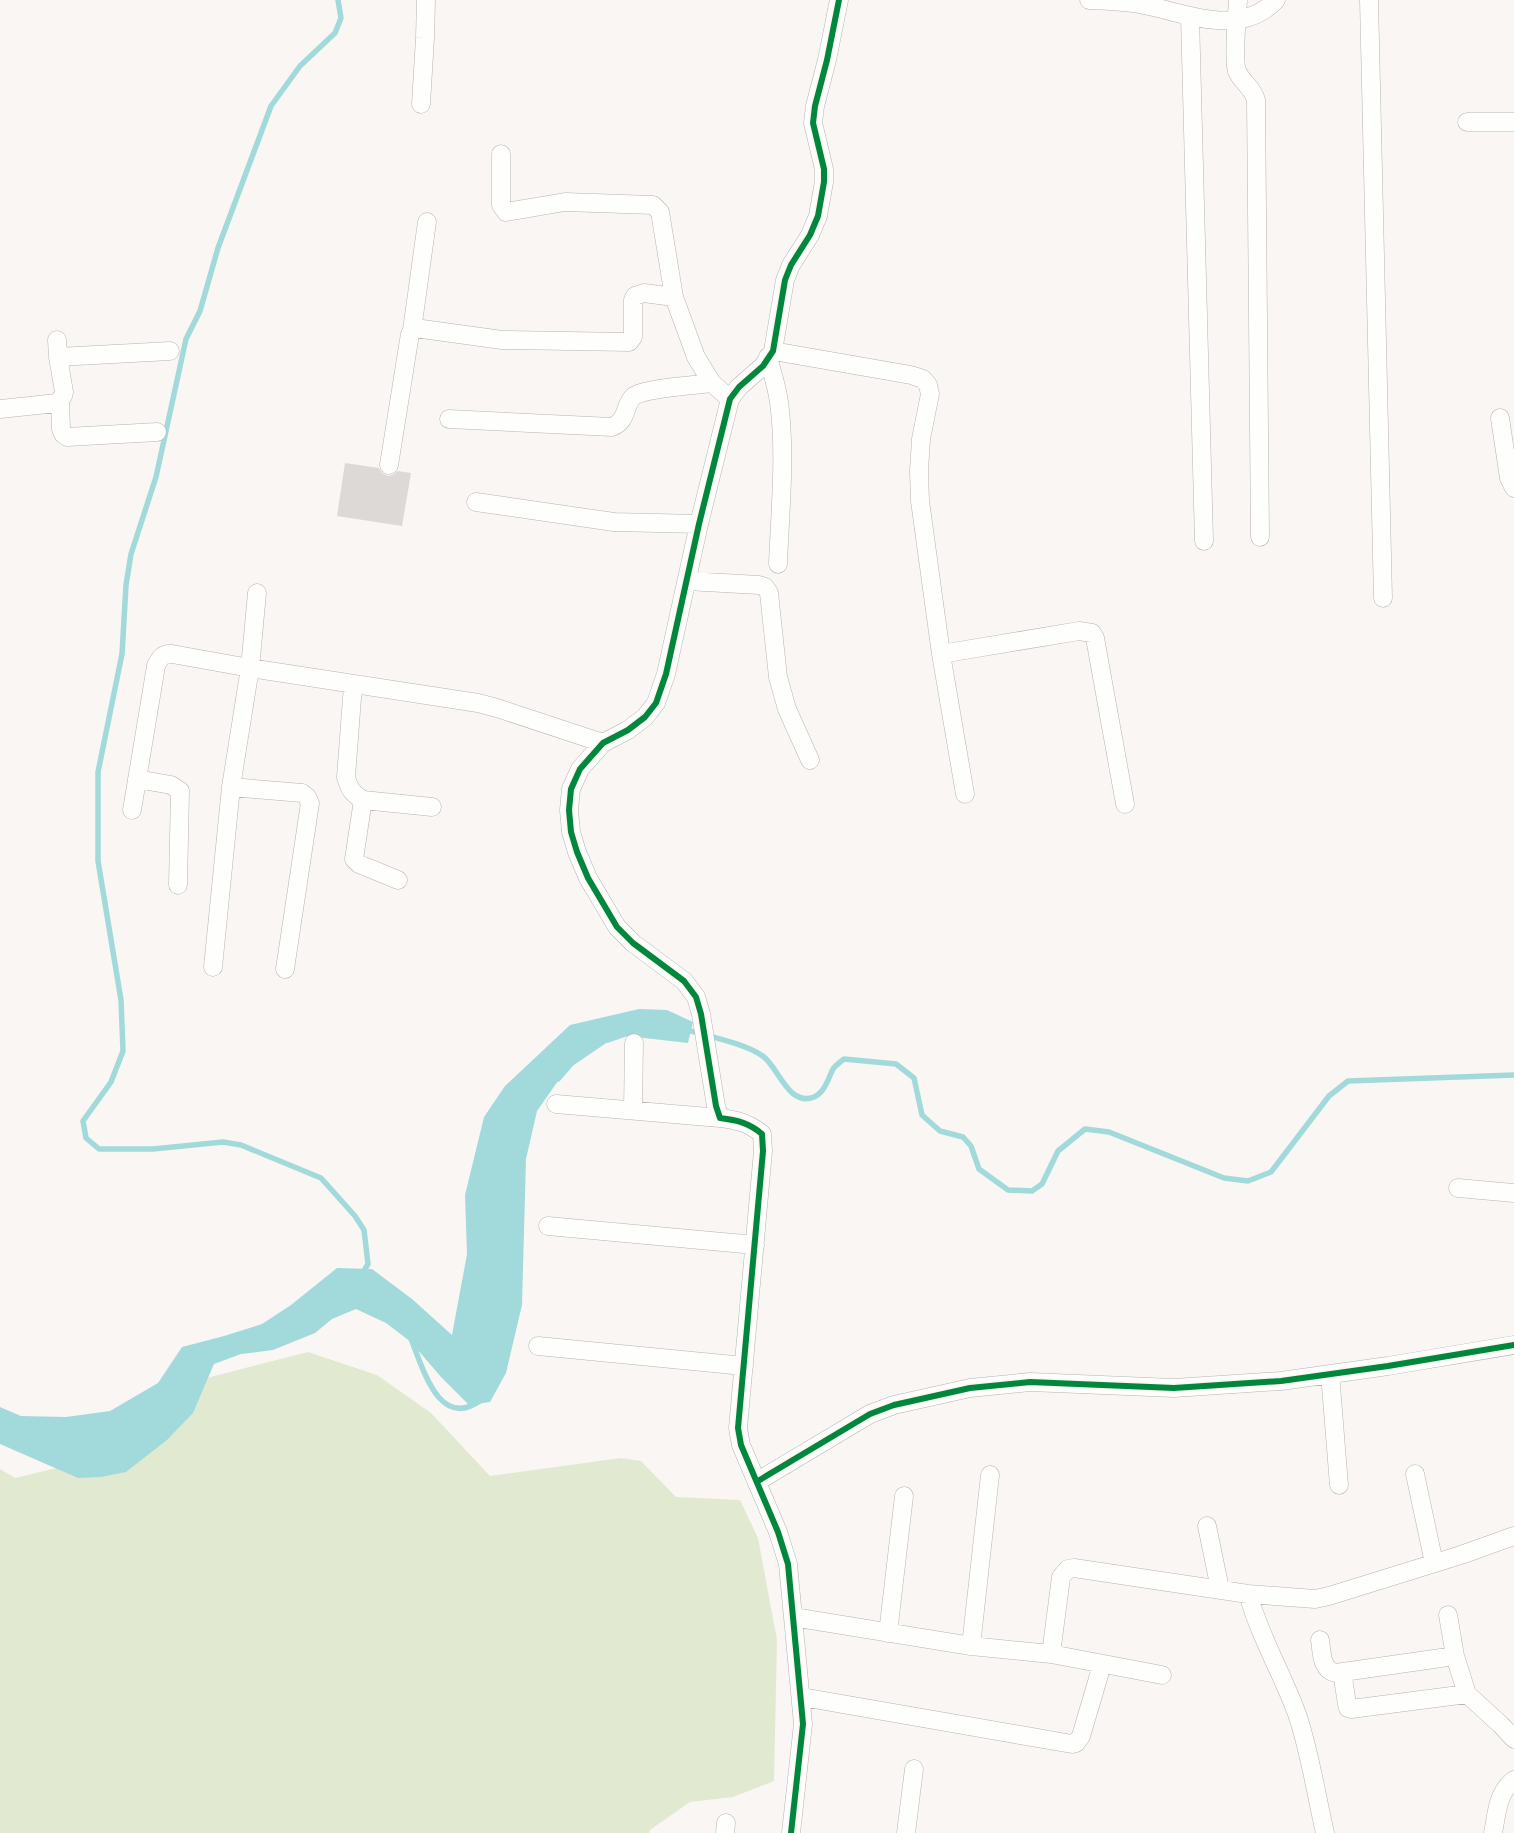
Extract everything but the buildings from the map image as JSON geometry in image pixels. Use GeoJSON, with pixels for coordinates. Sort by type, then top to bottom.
{"type":"FeatureCollection","features":[{"type":"Feature","properties":{"kind":"street"},"geometry":{"type":"LineString","coordinates":[[421,104],[426,38],[426,0]]}},
{"type":"Feature","properties":{"kind":"street"},"geometry":{"type":"LineString","coordinates":[[778,564],[781,434],[779,400],[771,354],[785,280],[791,265],[810,235],[818,216],[821,201],[824,169],[812,123],[839,0]]}},
{"type":"Feature","properties":{"kind":"street"},"geometry":{"type":"LineString","coordinates":[[1089,0],[1143,4],[1190,17],[1212,20],[1254,16],[1276,0]]}},
{"type":"Feature","properties":{"kind":"street"},"geometry":{"type":"LineString","coordinates":[[1238,0],[1236,65],[1241,78],[1249,85],[1256,100],[1260,537]]}},
{"type":"Feature","properties":{"kind":"street"},"geometry":{"type":"LineString","coordinates":[[1369,0],[1383,598]]}},
{"type":"Feature","properties":{"kind":"street"},"geometry":{"type":"LineString","coordinates":[[1190,17],[1204,542]]}},
{"type":"Feature","properties":{"kind":"street"},"geometry":{"type":"LineString","coordinates":[[1467,122],[1514,122]]}},
{"type":"Feature","properties":{"kind":"street"},"geometry":{"type":"LineString","coordinates":[[500,154],[501,205],[506,212],[565,202],[653,204],[658,208],[674,296],[696,357],[712,383],[730,399]]}},
{"type":"Feature","properties":{"kind":"street"},"geometry":{"type":"LineString","coordinates":[[389,464],[412,330],[427,222]]}},
{"type":"Feature","properties":{"kind":"street"},"geometry":{"type":"LineString","coordinates":[[412,330],[418,328],[454,335],[502,340],[629,342],[633,337],[633,300],[635,296],[644,293],[674,296]]}},
{"type":"Feature","properties":{"kind":"street"},"geometry":{"type":"LineString","coordinates":[[157,432],[67,437],[63,434],[60,401],[64,392],[58,349],[170,351]]}},
{"type":"Feature","properties":{"kind":"street"},"geometry":{"type":"LineString","coordinates":[[720,1118],[716,1106],[701,1014],[696,996],[684,981],[632,943],[617,927],[588,878],[577,852],[571,832],[568,810],[571,789],[580,769],[603,743],[628,730],[645,717],[656,703],[666,674],[677,618],[730,399],[771,354]]}},
{"type":"Feature","properties":{"kind":"street"},"geometry":{"type":"LineString","coordinates":[[771,354],[911,374],[923,379],[928,385],[930,394],[921,439],[920,501],[941,654],[965,794]]}},
{"type":"Feature","properties":{"kind":"street"},"geometry":{"type":"LineString","coordinates":[[449,419],[612,427],[623,419],[630,401],[640,393],[712,383]]}},
{"type":"Feature","properties":{"kind":"street"},"geometry":{"type":"LineString","coordinates":[[0,409],[57,403],[60,401]]}},
{"type":"Feature","properties":{"kind":"street"},"geometry":{"type":"LineString","coordinates":[[1500,418],[1509,478],[1514,488]]}},
{"type":"Feature","properties":{"kind":"street"},"geometry":{"type":"LineString","coordinates":[[476,502],[614,522],[699,524]]}},
{"type":"Feature","properties":{"kind":"street"},"geometry":{"type":"LineString","coordinates":[[687,581],[760,585],[765,587],[769,593],[779,685],[787,709],[810,760]]}},
{"type":"Feature","properties":{"kind":"street"},"geometry":{"type":"LineString","coordinates":[[213,967],[231,787],[250,668],[257,593]]}},
{"type":"Feature","properties":{"kind":"street"},"geometry":{"type":"LineString","coordinates":[[941,654],[1079,630],[1092,633],[1095,638],[1125,804]]}},
{"type":"Feature","properties":{"kind":"street"},"geometry":{"type":"LineString","coordinates":[[132,810],[156,666],[160,658],[166,654],[498,708],[603,743]]}},
{"type":"Feature","properties":{"kind":"street"},"geometry":{"type":"LineString","coordinates":[[352,685],[346,777],[349,787],[354,794],[363,800],[432,807]]}},
{"type":"Feature","properties":{"kind":"street"},"geometry":{"type":"LineString","coordinates":[[138,778],[176,786],[180,791],[178,886]]}},
{"type":"Feature","properties":{"kind":"street"},"geometry":{"type":"LineString","coordinates":[[231,787],[302,794],[307,797],[310,804],[285,969]]}},
{"type":"Feature","properties":{"kind":"street"},"geometry":{"type":"LineString","coordinates":[[363,800],[354,859],[358,864],[398,880]]}},
{"type":"Feature","properties":{"kind":"street"},"geometry":{"type":"LineString","coordinates":[[633,1110],[634,1043]]}},
{"type":"Feature","properties":{"kind":"street"},"geometry":{"type":"LineString","coordinates":[[556,1104],[735,1120],[751,1125],[762,1134],[763,1151],[738,1428],[741,1444],[758,1481],[785,1550],[788,1564],[802,1697],[803,1724],[791,1833]]}},
{"type":"Feature","properties":{"kind":"street"},"geometry":{"type":"LineString","coordinates":[[1458,1188],[1514,1193]]}},
{"type":"Feature","properties":{"kind":"street"},"geometry":{"type":"LineString","coordinates":[[548,1226],[754,1245]]}},
{"type":"Feature","properties":{"kind":"street"},"geometry":{"type":"LineString","coordinates":[[758,1481],[870,1414],[894,1405],[970,1388],[1030,1382],[1174,1388],[1281,1381],[1388,1366],[1514,1345]]}},
{"type":"Feature","properties":{"kind":"street"},"geometry":{"type":"LineString","coordinates":[[538,1346],[744,1366]]}},
{"type":"Feature","properties":{"kind":"street"},"geometry":{"type":"LineString","coordinates":[[1330,1374],[1339,1485]]}},
{"type":"Feature","properties":{"kind":"street"},"geometry":{"type":"LineString","coordinates":[[1415,1474],[1434,1563]]}},
{"type":"Feature","properties":{"kind":"street"},"geometry":{"type":"LineString","coordinates":[[971,1646],[990,1475]]}},
{"type":"Feature","properties":{"kind":"street"},"geometry":{"type":"LineString","coordinates":[[888,1633],[904,1496]]}},
{"type":"Feature","properties":{"kind":"street"},"geometry":{"type":"LineString","coordinates":[[1207,1526],[1220,1589]]}},
{"type":"Feature","properties":{"kind":"street"},"geometry":{"type":"LineString","coordinates":[[1050,1654],[1061,1576],[1068,1569],[1074,1568],[1248,1594],[1315,1599],[1434,1563],[1514,1536]]}},
{"type":"Feature","properties":{"kind":"street"},"geometry":{"type":"LineString","coordinates":[[1248,1594],[1256,1621],[1302,1730],[1325,1833]]}},
{"type":"Feature","properties":{"kind":"street"},"geometry":{"type":"LineString","coordinates":[[1448,1615],[1455,1656],[1466,1694],[1501,1725],[1514,1740]]}},
{"type":"Feature","properties":{"kind":"street"},"geometry":{"type":"LineString","coordinates":[[793,1618],[971,1646],[1050,1654],[1162,1675]]}},
{"type":"Feature","properties":{"kind":"street"},"geometry":{"type":"LineString","coordinates":[[1320,1640],[1326,1669],[1336,1673],[1455,1656]]}},
{"type":"Feature","properties":{"kind":"street"},"geometry":{"type":"LineString","coordinates":[[802,1697],[1072,1744],[1076,1743],[1081,1736],[1102,1665]]}},
{"type":"Feature","properties":{"kind":"street"},"geometry":{"type":"LineString","coordinates":[[1342,1672],[1348,1708],[1352,1709],[1466,1694]]}},
{"type":"Feature","properties":{"kind":"street"},"geometry":{"type":"LineString","coordinates":[[906,1833],[914,1769]]}},
{"type":"Feature","properties":{"kind":"street"},"geometry":{"type":"LineString","coordinates":[[1493,1833],[1499,1799],[1507,1786],[1514,1780]]}},
{"type":"Feature","properties":{"kind":"green space"},"geometry":{"type":"Polygon","coordinates":[[[308,1352],[377,1375],[431,1413],[490,1476],[621,1458],[641,1461],[676,1497],[740,1500],[758,1538],[777,1640],[774,1781],[733,1797],[690,1802],[650,1830],[649,1833],[0,1833],[0,1469],[15,1478],[69,1465],[199,1380],[308,1352]]]}},
{"type":"Feature","properties":{"kind":"water"},"geometry":{"type":"Polygon","coordinates":[[[639,1009],[667,1010],[693,1022],[688,1043],[618,1035],[565,1071],[537,1111],[526,1159],[522,1305],[506,1373],[490,1402],[469,1405],[441,1377],[411,1342],[386,1323],[356,1309],[332,1319],[315,1333],[273,1350],[241,1354],[214,1364],[193,1413],[167,1440],[126,1472],[101,1477],[78,1478],[0,1444],[0,1407],[21,1416],[66,1417],[110,1411],[158,1383],[182,1347],[262,1324],[291,1305],[337,1268],[372,1269],[412,1299],[452,1335],[467,1254],[465,1195],[484,1117],[505,1086],[570,1025],[639,1009]]]}},
{"type":"Feature","properties":{"kind":"waterway"},"geometry":{"type":"LineString","coordinates":[[338,0],[341,18],[335,33],[300,66],[271,106],[218,248],[200,311],[186,339],[156,477],[131,554],[126,585],[122,654],[98,772],[98,861],[121,1000],[123,1051],[111,1082],[83,1121],[86,1138],[99,1149],[153,1149],[223,1142],[241,1145],[321,1178],[355,1216],[364,1230],[368,1264],[362,1274]]}},
{"type":"Feature","properties":{"kind":"waterway"},"geometry":{"type":"LineString","coordinates":[[684,1029],[737,1044],[756,1052],[764,1057],[791,1092],[805,1099],[814,1097],[821,1092],[833,1069],[844,1059],[896,1064],[914,1078],[922,1115],[940,1131],[963,1137],[971,1146],[979,1169],[1008,1190],[1032,1191],[1042,1184],[1058,1151],[1085,1129],[1109,1132],[1224,1178],[1248,1181],[1271,1172],[1329,1096],[1348,1081],[1514,1075]]}},
{"type":"Feature","properties":{"kind":"waterway"},"geometry":{"type":"LineString","coordinates":[[608,1040],[628,1033]]}},
{"type":"Feature","properties":{"kind":"waterway"},"geometry":{"type":"LineString","coordinates":[[558,1079],[571,1064]]}},
{"type":"Feature","properties":{"kind":"waterway"},"geometry":{"type":"LineString","coordinates":[[411,1339],[427,1379],[444,1402],[454,1408],[466,1407],[481,1400]]}},
{"type":"Feature","properties":{"kind":"cycle path"},"geometry":{"type":"LineString","coordinates":[[791,1833],[803,1724],[788,1564],[778,1532],[741,1445],[738,1428],[763,1151],[762,1134],[742,1123],[720,1118],[716,1106],[701,1014],[696,997],[684,981],[633,943],[617,927],[588,878],[577,852],[571,832],[569,810],[571,789],[580,769],[603,743],[628,730],[645,717],[656,703],[666,674],[699,524],[730,399],[739,387],[763,366],[773,351],[785,280],[791,265],[810,235],[818,216],[824,182],[824,169],[813,123],[815,106],[827,60],[839,0]]}},
{"type":"Feature","properties":{"kind":"cycle path"},"geometry":{"type":"LineString","coordinates":[[758,1481],[870,1414],[894,1405],[970,1388],[1030,1382],[1174,1388],[1281,1381],[1388,1366],[1514,1345]]}}]}
